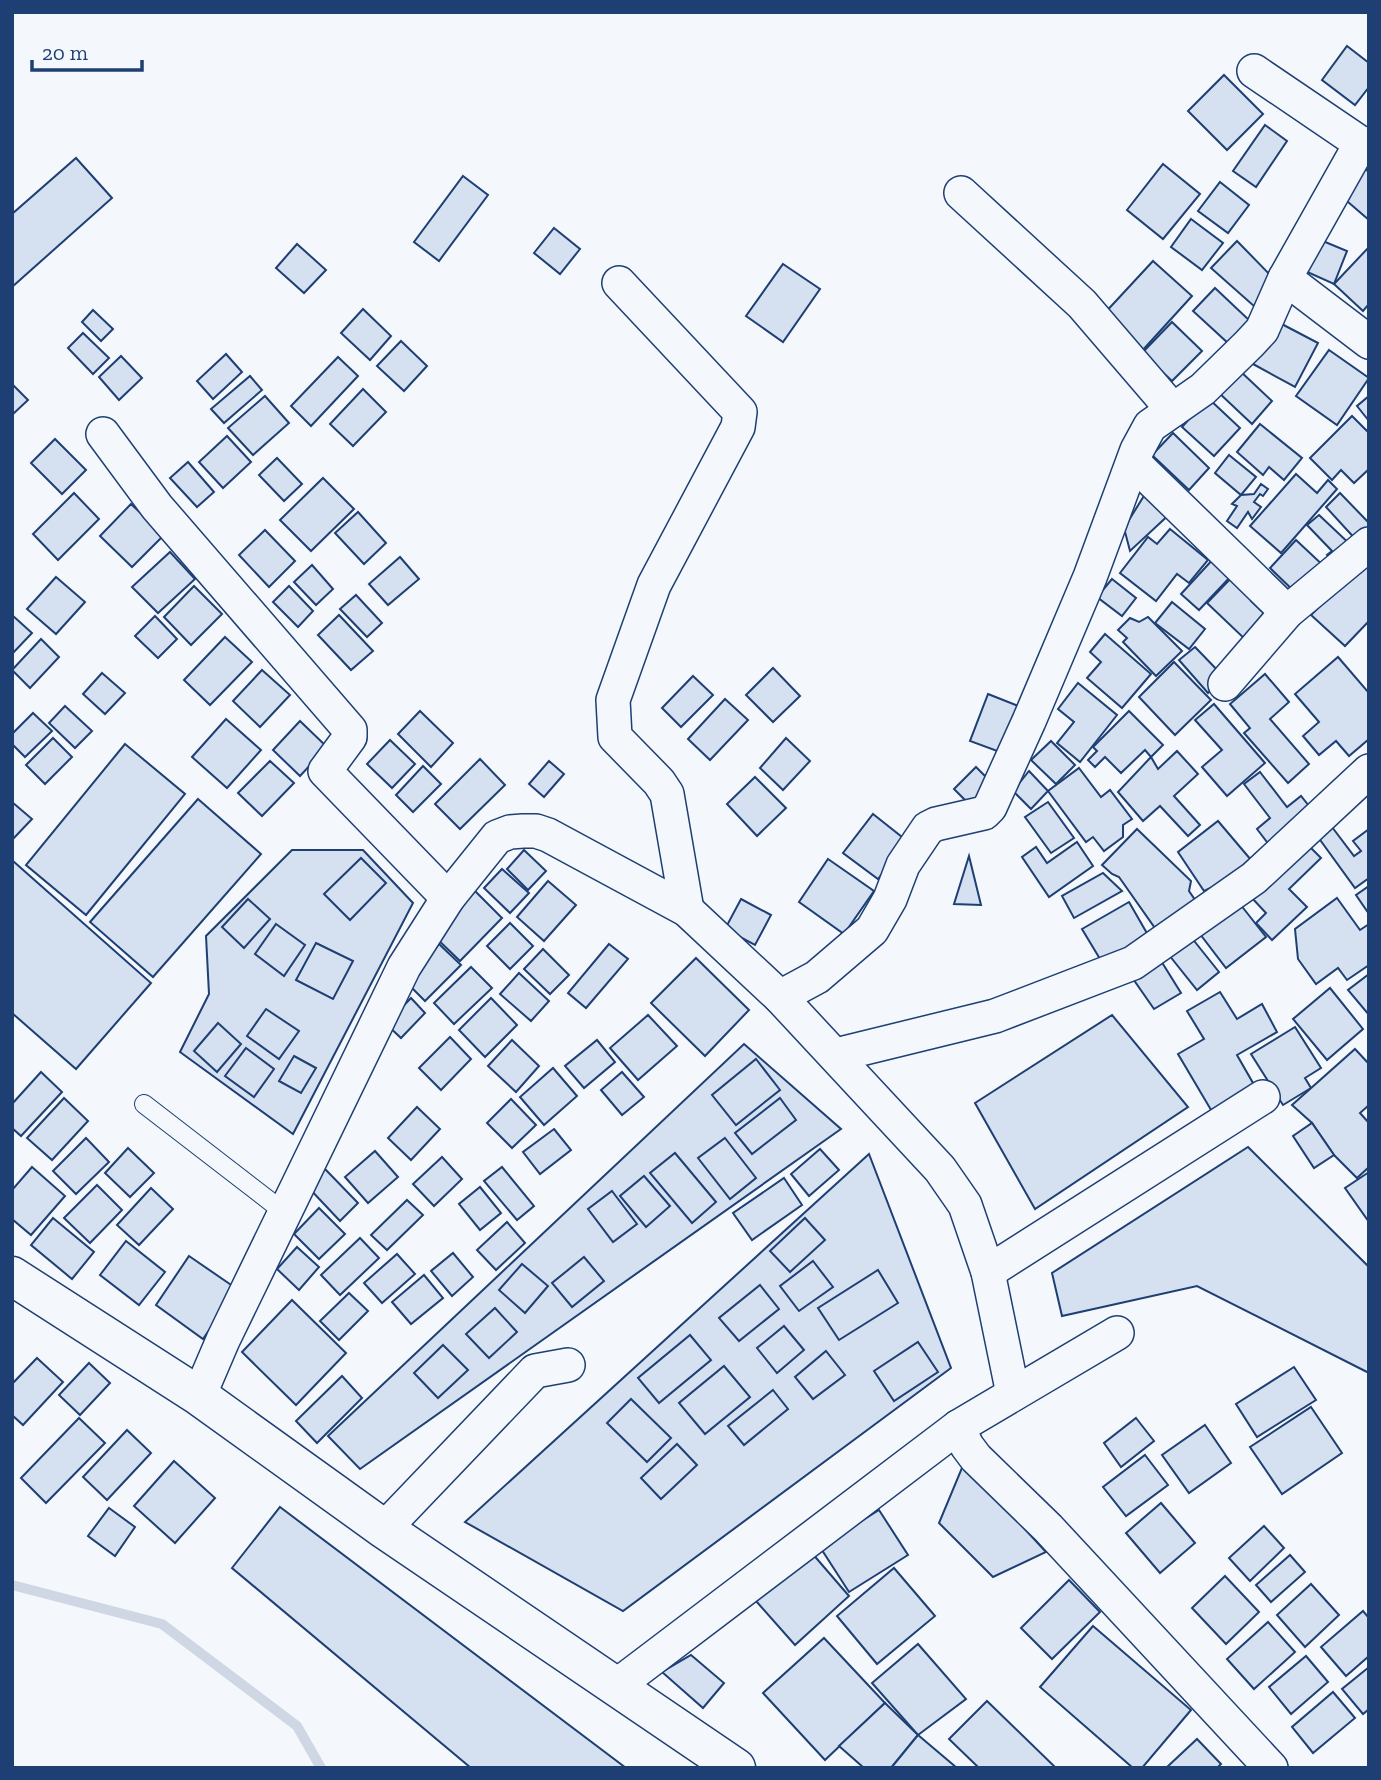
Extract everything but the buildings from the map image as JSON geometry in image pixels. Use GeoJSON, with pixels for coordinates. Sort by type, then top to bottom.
{"type":"FeatureCollection","features":[{"type":"Feature","properties":{"kind":"street"},"geometry":{"type":"LineString","coordinates":[[780,998],[817,977],[872,930],[890,899],[903,865],[928,828],[984,813],[990,807],[1090,576],[1133,462],[1150,426],[1203,389],[1262,330],[1285,278],[1365,146],[1254,71]]}},
{"type":"Feature","properties":{"kind":"street"},"geometry":{"type":"LineString","coordinates":[[961,193],[1082,304],[1174,410]]}},
{"type":"Feature","properties":{"kind":"street"},"geometry":{"type":"LineString","coordinates":[[1285,278],[1369,342]]}},
{"type":"Feature","properties":{"kind":"street"},"geometry":{"type":"LineString","coordinates":[[619,283],[740,412],[738,427],[654,585],[613,700],[615,737],[659,782],[667,794],[687,910]]}},
{"type":"Feature","properties":{"kind":"street"},"geometry":{"type":"LineString","coordinates":[[103,434],[157,507],[350,730],[350,737],[325,771],[448,898]]}},
{"type":"Feature","properties":{"kind":"street"},"geometry":{"type":"LineString","coordinates":[[1133,462],[1287,612]]}},
{"type":"Feature","properties":{"kind":"street"},"geometry":{"type":"LineString","coordinates":[[1224,684],[1287,612],[1369,544]]}},
{"type":"Feature","properties":{"kind":"street"},"geometry":{"type":"LineString","coordinates":[[836,1055],[995,1016],[1133,963],[1254,878],[1369,771]]}},
{"type":"Feature","properties":{"kind":"street"},"geometry":{"type":"LineString","coordinates":[[199,1396],[284,1212],[404,967],[448,898],[497,837],[510,832],[536,831],[687,910],[836,1055],[954,1186],[965,1205],[988,1272],[1013,1394]]}},
{"type":"Feature","properties":{"kind":"street"},"geometry":{"type":"LineString","coordinates":[[988,1272],[1262,1097]]}},
{"type":"Feature","properties":{"kind":"street"},"geometry":{"type":"LineString","coordinates":[[12,1276],[199,1396],[383,1528],[736,1768]]}},
{"type":"Feature","properties":{"kind":"street"},"geometry":{"type":"LineString","coordinates":[[615,1687],[958,1427],[1117,1334]]}},
{"type":"Feature","properties":{"kind":"street"},"geometry":{"type":"LineString","coordinates":[[383,1528],[535,1371],[568,1365]]}},
{"type":"Feature","properties":{"kind":"street"},"geometry":{"type":"LineString","coordinates":[[958,1427],[976,1458],[1048,1528],[1271,1768]]}},
{"type":"Feature","properties":{"kind":"lane"},"geometry":{"type":"LineString","coordinates":[[144,1104],[284,1212]]}},
{"type":"Feature","properties":{"kind":"waterway"},"geometry":{"type":"LineString","coordinates":[[12,1585],[162,1624],[297,1726],[321,1768]]}}]}
